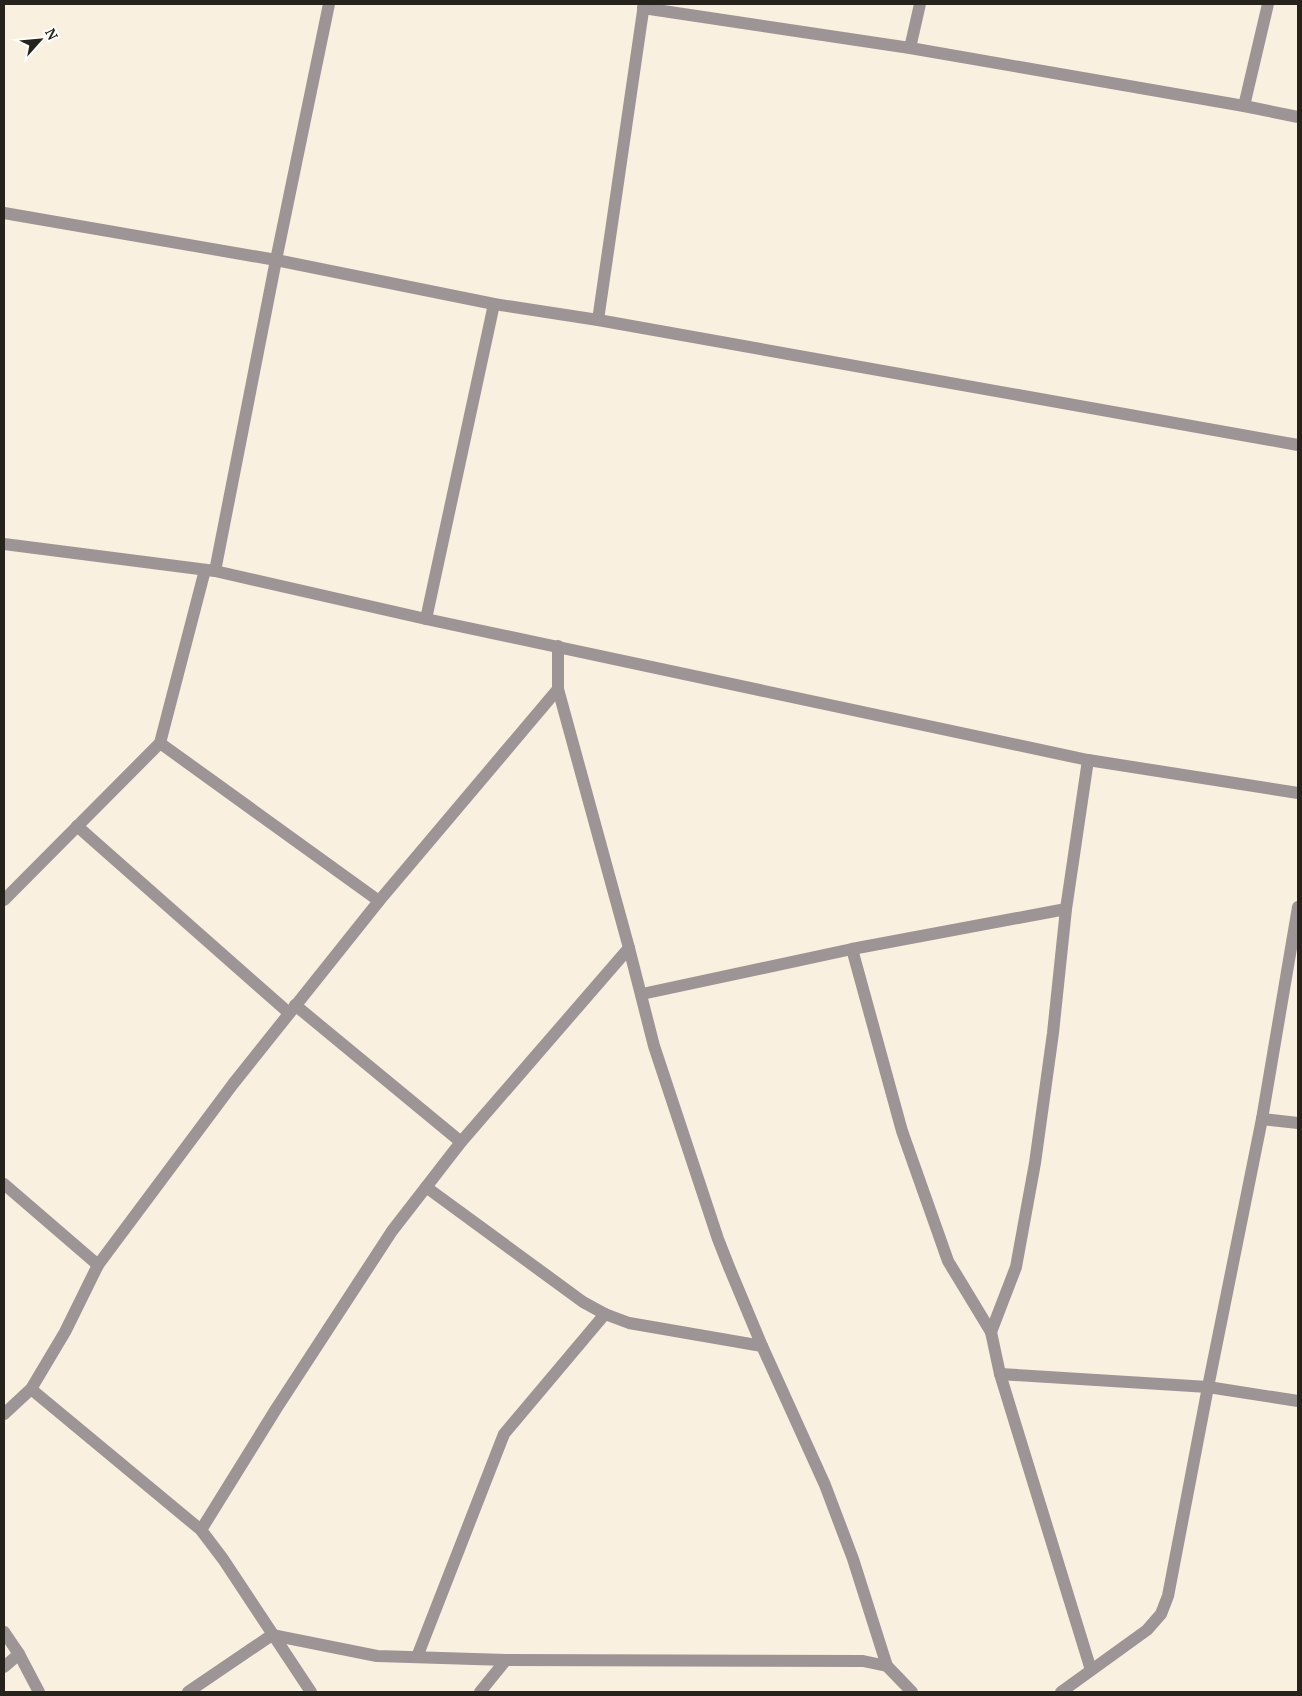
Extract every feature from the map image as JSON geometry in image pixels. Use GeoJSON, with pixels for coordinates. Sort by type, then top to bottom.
{"type":"FeatureCollection","features":[{"type":"Feature","properties":{"kind":"street"},"geometry":{"type":"LineString","coordinates":[[4,900],[160,743],[210,571],[329,4]]}},
{"type":"Feature","properties":{"kind":"street"},"geometry":{"type":"LineString","coordinates":[[910,48],[920,4]]}},
{"type":"Feature","properties":{"kind":"street"},"geometry":{"type":"LineString","coordinates":[[1244,106],[1268,4]]}},
{"type":"Feature","properties":{"kind":"street"},"geometry":{"type":"LineString","coordinates":[[598,320],[644,6],[910,48],[1298,117]]}},
{"type":"Feature","properties":{"kind":"street"},"geometry":{"type":"LineString","coordinates":[[4,213],[276,260],[494,304],[598,320],[1298,444]]}},
{"type":"Feature","properties":{"kind":"street"},"geometry":{"type":"LineString","coordinates":[[426,619],[494,304]]}},
{"type":"Feature","properties":{"kind":"street"},"geometry":{"type":"LineString","coordinates":[[4,544],[210,571],[1088,760],[1298,793]]}},
{"type":"Feature","properties":{"kind":"street"},"geometry":{"type":"LineString","coordinates":[[558,646],[558,690],[642,994],[654,1046],[705,1200],[728,1267],[825,1485],[853,1559],[887,1666],[912,1692]]}},
{"type":"Feature","properties":{"kind":"street"},"geometry":{"type":"LineString","coordinates":[[4,1414],[31,1389],[64,1332],[98,1265],[197,1132],[379,901],[558,690]]}},
{"type":"Feature","properties":{"kind":"street"},"geometry":{"type":"LineString","coordinates":[[160,743],[379,901]]}},
{"type":"Feature","properties":{"kind":"street"},"geometry":{"type":"LineString","coordinates":[[991,1332],[1016,1267],[1028,1201],[1053,1034],[1066,908],[1088,760]]}},
{"type":"Feature","properties":{"kind":"street"},"geometry":{"type":"LineString","coordinates":[[77,826],[292,1009],[461,1142]]}},
{"type":"Feature","properties":{"kind":"street"},"geometry":{"type":"LineString","coordinates":[[642,994],[852,949],[1066,908]]}},
{"type":"Feature","properties":{"kind":"street"},"geometry":{"type":"LineString","coordinates":[[1061,1692],[1148,1630],[1161,1614],[1168,1596],[1262,1118],[1298,908]]}},
{"type":"Feature","properties":{"kind":"street"},"geometry":{"type":"LineString","coordinates":[[201,1530],[276,1409],[392,1231],[461,1142],[629,948]]}},
{"type":"Feature","properties":{"kind":"street"},"geometry":{"type":"LineString","coordinates":[[852,949],[902,1131],[948,1261],[991,1332],[1000,1374],[1092,1670]]}},
{"type":"Feature","properties":{"kind":"street"},"geometry":{"type":"LineString","coordinates":[[1262,1118],[1298,1123]]}},
{"type":"Feature","properties":{"kind":"street"},"geometry":{"type":"LineString","coordinates":[[4,1184],[98,1265]]}},
{"type":"Feature","properties":{"kind":"street"},"geometry":{"type":"LineString","coordinates":[[426,1187],[584,1302],[605,1314],[629,1323],[762,1346]]}},
{"type":"Feature","properties":{"kind":"street"},"geometry":{"type":"LineString","coordinates":[[417,1657],[504,1434],[605,1314]]}},
{"type":"Feature","properties":{"kind":"street"},"geometry":{"type":"LineString","coordinates":[[1000,1374],[1208,1387],[1298,1401]]}},
{"type":"Feature","properties":{"kind":"street"},"geometry":{"type":"LineString","coordinates":[[31,1389],[201,1530],[223,1559],[311,1692]]}},
{"type":"Feature","properties":{"kind":"street"},"geometry":{"type":"LineString","coordinates":[[4,1632],[19,1654],[40,1692]]}},
{"type":"Feature","properties":{"kind":"street"},"geometry":{"type":"LineString","coordinates":[[188,1692],[272,1635],[377,1656],[506,1660],[863,1661],[887,1666]]}},
{"type":"Feature","properties":{"kind":"street"},"geometry":{"type":"LineString","coordinates":[[4,1667],[19,1654]]}},
{"type":"Feature","properties":{"kind":"street"},"geometry":{"type":"LineString","coordinates":[[480,1692],[506,1660]]}}]}
